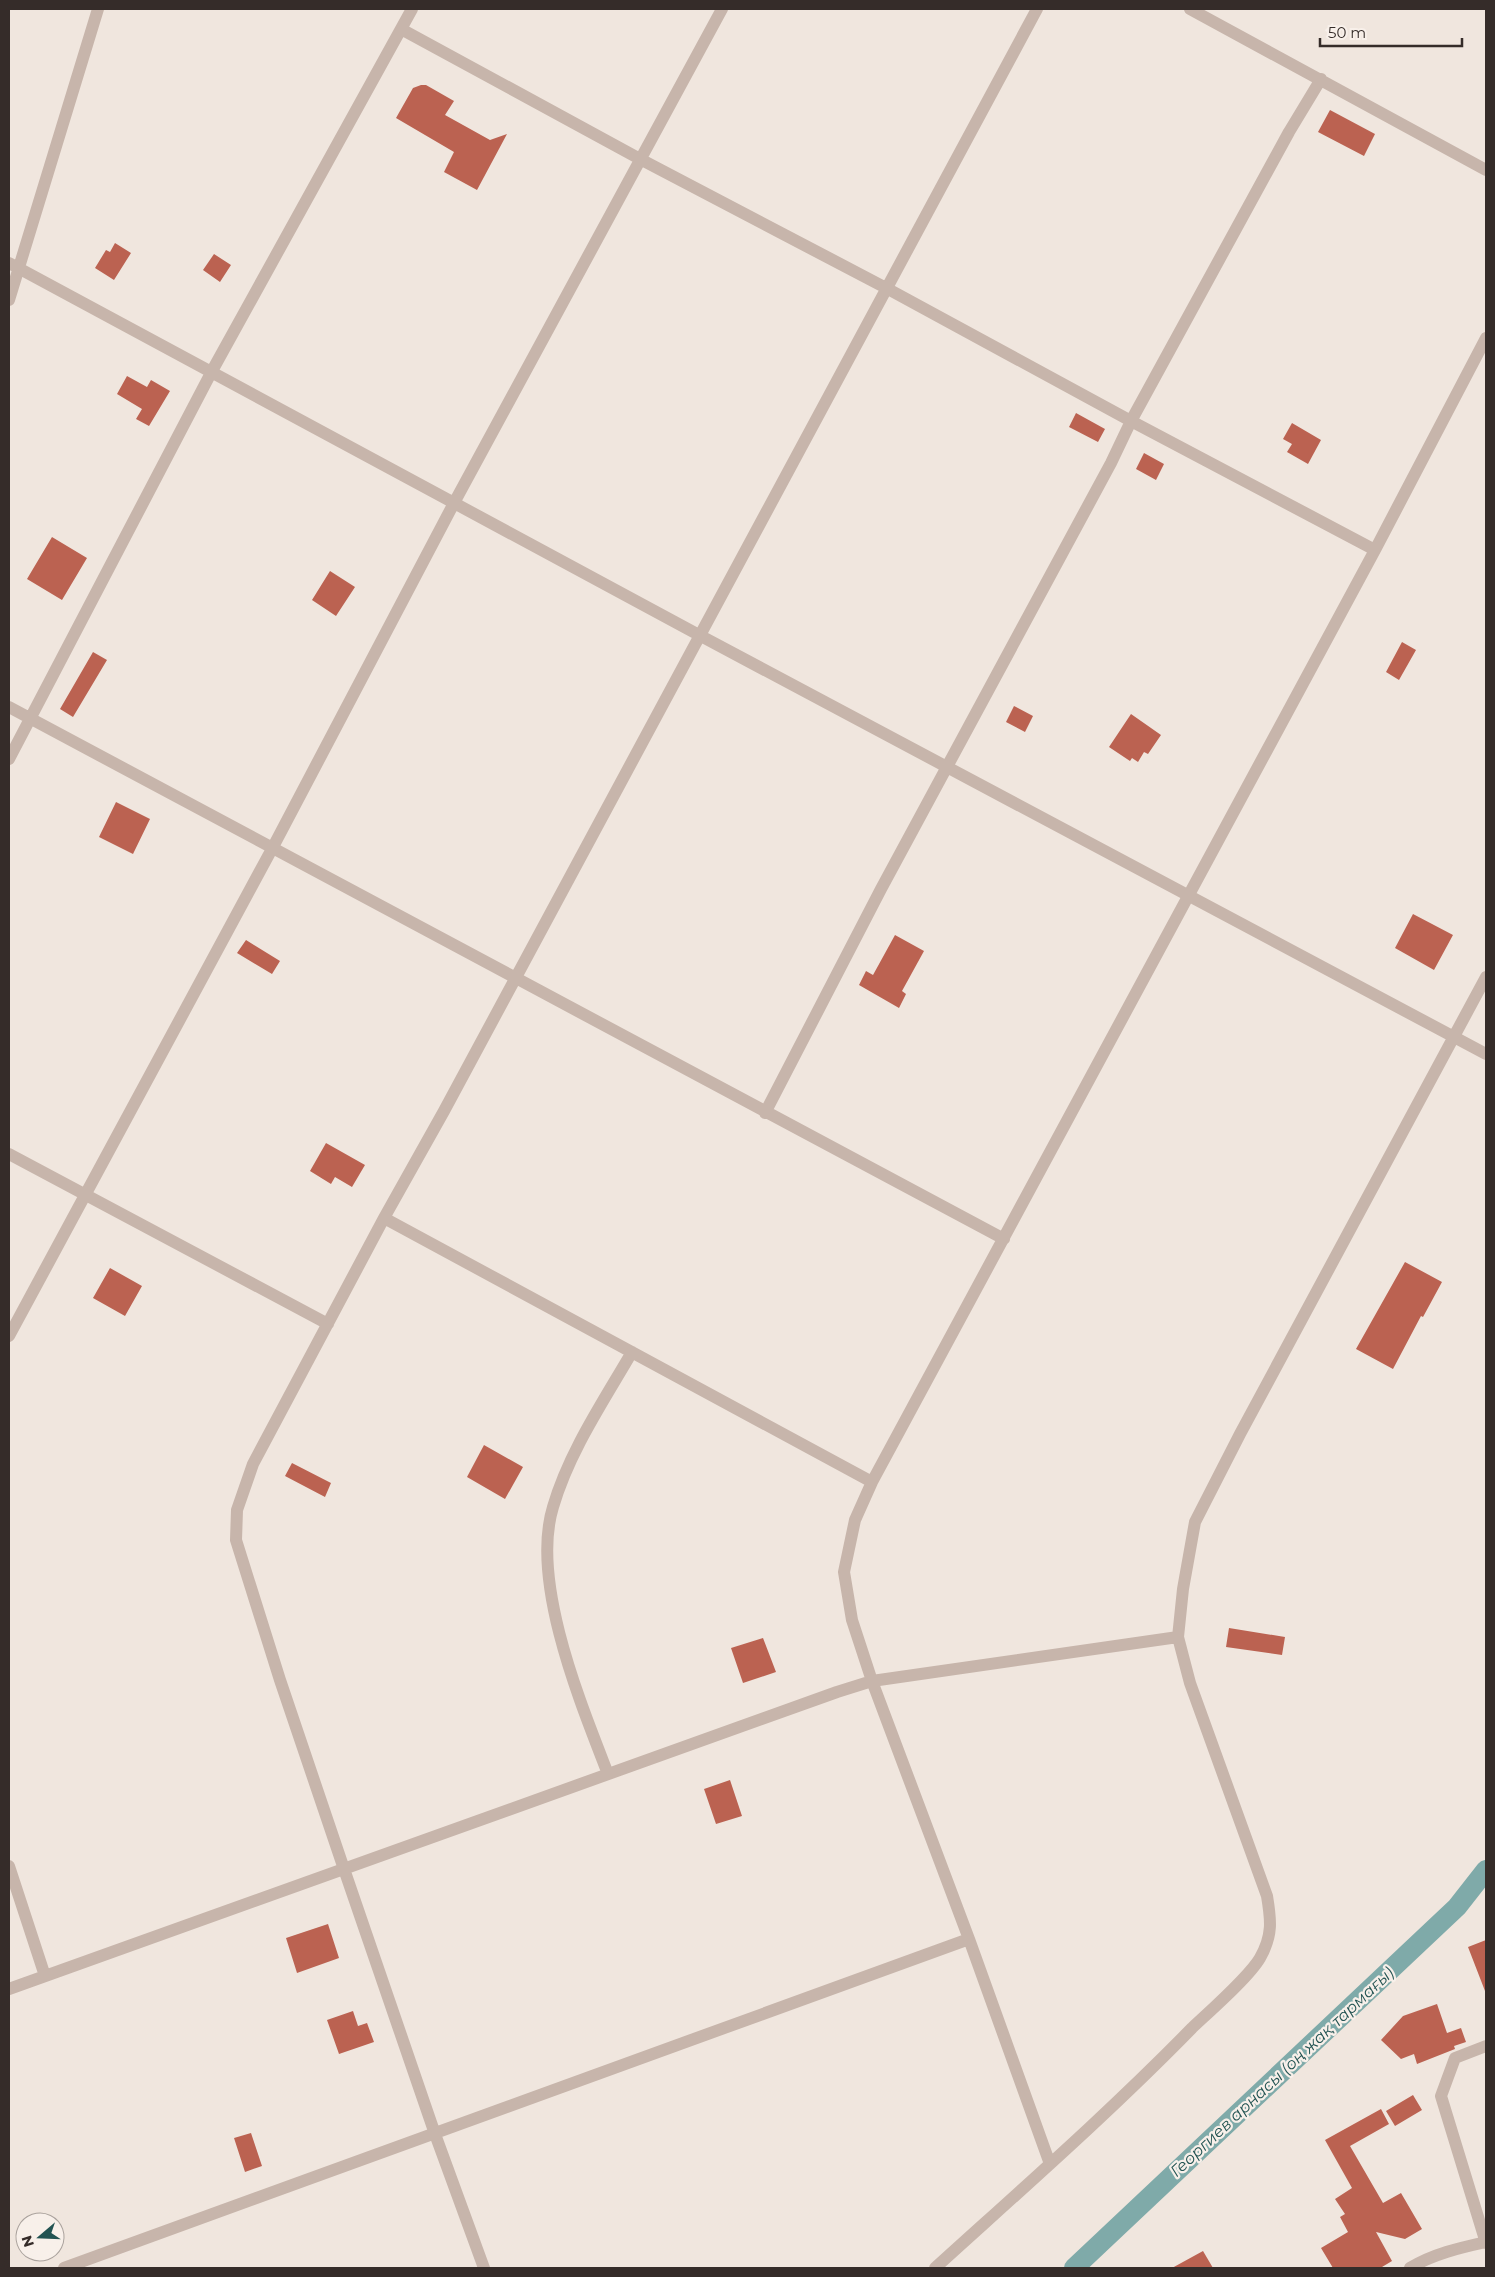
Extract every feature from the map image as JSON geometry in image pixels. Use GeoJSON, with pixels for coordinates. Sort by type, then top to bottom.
{"type":"FeatureCollection","features":[{"type":"Feature","properties":{"kind":"street"},"geometry":{"type":"LineString","coordinates":[[9,300],[14,266],[98,9]]}},
{"type":"Feature","properties":{"kind":"street"},"geometry":{"type":"LineString","coordinates":[[9,759],[212,371],[412,9]]}},
{"type":"Feature","properties":{"kind":"street"},"geometry":{"type":"LineString","coordinates":[[9,1336],[273,847],[454,503],[722,9]]}},
{"type":"Feature","properties":{"kind":"street"},"geometry":{"type":"LineString","coordinates":[[484,2268],[435,2134],[344,1869],[236,1540],[236,1510],[254,1464],[384,1218],[444,1112],[1037,9]]}},
{"type":"Feature","properties":{"kind":"street"},"geometry":{"type":"LineString","coordinates":[[1190,9],[1486,170]]}},
{"type":"Feature","properties":{"kind":"street"},"geometry":{"type":"LineString","coordinates":[[401,29],[640,159],[888,289],[1130,421],[1375,550]]}},
{"type":"Feature","properties":{"kind":"street"},"geometry":{"type":"LineString","coordinates":[[766,1113],[881,889],[948,767],[1130,421],[1289,132],[1321,79]]}},
{"type":"Feature","properties":{"kind":"street"},"geometry":{"type":"LineString","coordinates":[[14,266],[700,635],[1486,1054]]}},
{"type":"Feature","properties":{"kind":"street"},"geometry":{"type":"LineString","coordinates":[[1050,2164],[969,1939],[872,1681],[852,1620],[844,1572],[855,1520],[872,1482],[1375,550],[1486,338]]}},
{"type":"Feature","properties":{"kind":"street"},"geometry":{"type":"LineString","coordinates":[[9,707],[1004,1239]]}},
{"type":"Feature","properties":{"kind":"street"},"geometry":{"type":"LineString","coordinates":[[936,2268],[1167,2054],[1250,1970],[1263,1952],[1272,1927],[1266,1896],[1190,1683],[1178,1637],[1183,1589],[1195,1522],[1240,1434],[1486,977]]}},
{"type":"Feature","properties":{"kind":"street"},"geometry":{"type":"LineString","coordinates":[[9,1154],[328,1324]]}},
{"type":"Feature","properties":{"kind":"street"},"geometry":{"type":"LineString","coordinates":[[384,1218],[872,1482]]}},
{"type":"Feature","properties":{"kind":"street"},"geometry":{"type":"LineString","coordinates":[[608,1774],[578,1695],[557,1622],[550,1587],[547,1549],[552,1508],[577,1448],[632,1352]]}},
{"type":"Feature","properties":{"kind":"street"},"geometry":{"type":"LineString","coordinates":[[9,1989],[872,1681],[1178,1637]]}},
{"type":"Feature","properties":{"kind":"street"},"geometry":{"type":"LineString","coordinates":[[9,1866],[45,1976]]}},
{"type":"Feature","properties":{"kind":"street"},"geometry":{"type":"LineString","coordinates":[[64,2268],[969,1939]]}},
{"type":"Feature","properties":{"kind":"street"},"geometry":{"type":"LineString","coordinates":[[1410,2268],[1423,2260],[1455,2248],[1486,2242],[1441,2096],[1455,2058],[1486,2046]]}},
{"type":"Feature","properties":{"kind":"building"},"geometry":{"type":"Polygon","coordinates":[[[426,85],[454,101],[445,115],[490,140],[507,134],[477,190],[444,172],[454,152],[396,118],[413,88],[426,85]]]}},
{"type":"Feature","properties":{"kind":"building"},"geometry":{"type":"Polygon","coordinates":[[[1330,110],[1375,134],[1364,156],[1318,132],[1330,110]]]}},
{"type":"Feature","properties":{"kind":"building"},"geometry":{"type":"Polygon","coordinates":[[[115,243],[131,253],[114,280],[95,268],[106,250],[110,252],[115,243]]]}},
{"type":"Feature","properties":{"kind":"building"},"geometry":{"type":"Polygon","coordinates":[[[214,254],[231,265],[220,282],[203,270],[214,254]]]}},
{"type":"Feature","properties":{"kind":"building"},"geometry":{"type":"Polygon","coordinates":[[[127,376],[147,387],[151,380],[170,391],[149,426],[136,419],[142,409],[117,394],[127,376]]]}},
{"type":"Feature","properties":{"kind":"building"},"geometry":{"type":"Polygon","coordinates":[[[1076,413],[1105,429],[1098,442],[1069,427],[1076,413]]]}},
{"type":"Feature","properties":{"kind":"building"},"geometry":{"type":"Polygon","coordinates":[[[1292,423],[1321,440],[1308,464],[1287,452],[1292,444],[1283,439],[1292,423]]]}},
{"type":"Feature","properties":{"kind":"building"},"geometry":{"type":"Polygon","coordinates":[[[1144,453],[1164,464],[1156,480],[1136,469],[1144,453]]]}},
{"type":"Feature","properties":{"kind":"building"},"geometry":{"type":"Polygon","coordinates":[[[52,537],[87,558],[62,600],[27,579],[52,537]]]}},
{"type":"Feature","properties":{"kind":"building"},"geometry":{"type":"Polygon","coordinates":[[[330,571],[355,587],[336,616],[312,600],[330,571]]]}},
{"type":"Feature","properties":{"kind":"building"},"geometry":{"type":"Polygon","coordinates":[[[1402,642],[1416,650],[1399,680],[1386,672],[1402,642]]]}},
{"type":"Feature","properties":{"kind":"building"},"geometry":{"type":"Polygon","coordinates":[[[93,652],[107,660],[73,717],[60,709],[93,652]]]}},
{"type":"Feature","properties":{"kind":"building"},"geometry":{"type":"Polygon","coordinates":[[[1014,706],[1033,716],[1025,732],[1006,722],[1014,706]]]}},
{"type":"Feature","properties":{"kind":"building"},"geometry":{"type":"Polygon","coordinates":[[[1131,714],[1161,735],[1148,754],[1144,752],[1138,762],[1132,758],[1130,761],[1109,747],[1131,714]]]}},
{"type":"Feature","properties":{"kind":"building"},"geometry":{"type":"Polygon","coordinates":[[[116,802],[150,819],[133,854],[99,837],[116,802]]]}},
{"type":"Feature","properties":{"kind":"building"},"geometry":{"type":"Polygon","coordinates":[[[1413,914],[1453,935],[1434,970],[1395,948],[1413,914]]]}},
{"type":"Feature","properties":{"kind":"building"},"geometry":{"type":"Polygon","coordinates":[[[895,935],[924,951],[902,991],[906,994],[899,1008],[859,985],[866,971],[873,975],[895,935]]]}},
{"type":"Feature","properties":{"kind":"building"},"geometry":{"type":"Polygon","coordinates":[[[246,940],[280,961],[272,974],[237,953],[246,940]]]}},
{"type":"Feature","properties":{"kind":"building"},"geometry":{"type":"Polygon","coordinates":[[[326,1143],[365,1165],[352,1187],[335,1177],[331,1184],[310,1171],[326,1143]]]}},
{"type":"Feature","properties":{"kind":"building"},"geometry":{"type":"Polygon","coordinates":[[[1405,1262],[1442,1282],[1423,1317],[1421,1316],[1393,1369],[1356,1349],[1405,1262]]]}},
{"type":"Feature","properties":{"kind":"building"},"geometry":{"type":"Polygon","coordinates":[[[110,1268],[142,1286],[125,1316],[93,1298],[110,1268]]]}},
{"type":"Feature","properties":{"kind":"building"},"geometry":{"type":"Polygon","coordinates":[[[484,1445],[523,1467],[505,1499],[467,1477],[484,1445]]]}},
{"type":"Feature","properties":{"kind":"building"},"geometry":{"type":"Polygon","coordinates":[[[292,1463],[331,1483],[325,1497],[285,1476],[292,1463]]]}},
{"type":"Feature","properties":{"kind":"building"},"geometry":{"type":"Polygon","coordinates":[[[1229,1628],[1285,1637],[1282,1655],[1226,1647],[1229,1628]]]}},
{"type":"Feature","properties":{"kind":"building"},"geometry":{"type":"Polygon","coordinates":[[[763,1638],[776,1672],[743,1683],[731,1648],[763,1638]]]}},
{"type":"Feature","properties":{"kind":"building"},"geometry":{"type":"Polygon","coordinates":[[[730,1780],[742,1816],[716,1824],[704,1789],[730,1780]]]}},
{"type":"Feature","properties":{"kind":"building"},"geometry":{"type":"Polygon","coordinates":[[[328,1924],[339,1958],[297,1973],[286,1938],[328,1924]]]}},
{"type":"Feature","properties":{"kind":"building"},"geometry":{"type":"Polygon","coordinates":[[[1486,1940],[1486,1991],[1485,1991],[1468,1947],[1486,1940]]]}},
{"type":"Feature","properties":{"kind":"building"},"geometry":{"type":"Polygon","coordinates":[[[1437,2004],[1447,2033],[1461,2028],[1466,2042],[1454,2046],[1455,2049],[1417,2064],[1414,2054],[1401,2059],[1381,2040],[1403,2016],[1437,2004]]]}},
{"type":"Feature","properties":{"kind":"building"},"geometry":{"type":"Polygon","coordinates":[[[353,2011],[358,2026],[367,2023],[374,2042],[339,2054],[327,2020],[353,2011]]]}},
{"type":"Feature","properties":{"kind":"building"},"geometry":{"type":"Polygon","coordinates":[[[1413,2095],[1422,2110],[1395,2126],[1386,2111],[1413,2095]]]}},
{"type":"Feature","properties":{"kind":"building"},"geometry":{"type":"Polygon","coordinates":[[[1381,2109],[1389,2124],[1350,2146],[1383,2203],[1401,2193],[1422,2229],[1405,2239],[1376,2232],[1392,2261],[1382,2267],[1333,2268],[1321,2248],[1348,2232],[1340,2217],[1345,2214],[1335,2199],[1352,2188],[1325,2140],[1381,2109]]]}},
{"type":"Feature","properties":{"kind":"building"},"geometry":{"type":"Polygon","coordinates":[[[251,2133],[262,2166],[245,2172],[234,2138],[251,2133]]]}},
{"type":"Feature","properties":{"kind":"building"},"geometry":{"type":"Polygon","coordinates":[[[1203,2251],[1213,2268],[1172,2268],[1203,2251]]]}},
{"type":"Feature","properties":{"kind":"waterway","name":"Георгиев арнасы (оң жақ тармағы)"},"geometry":{"type":"LineString","coordinates":[[1074,2268],[1457,1907],[1486,1870]]}}]}
